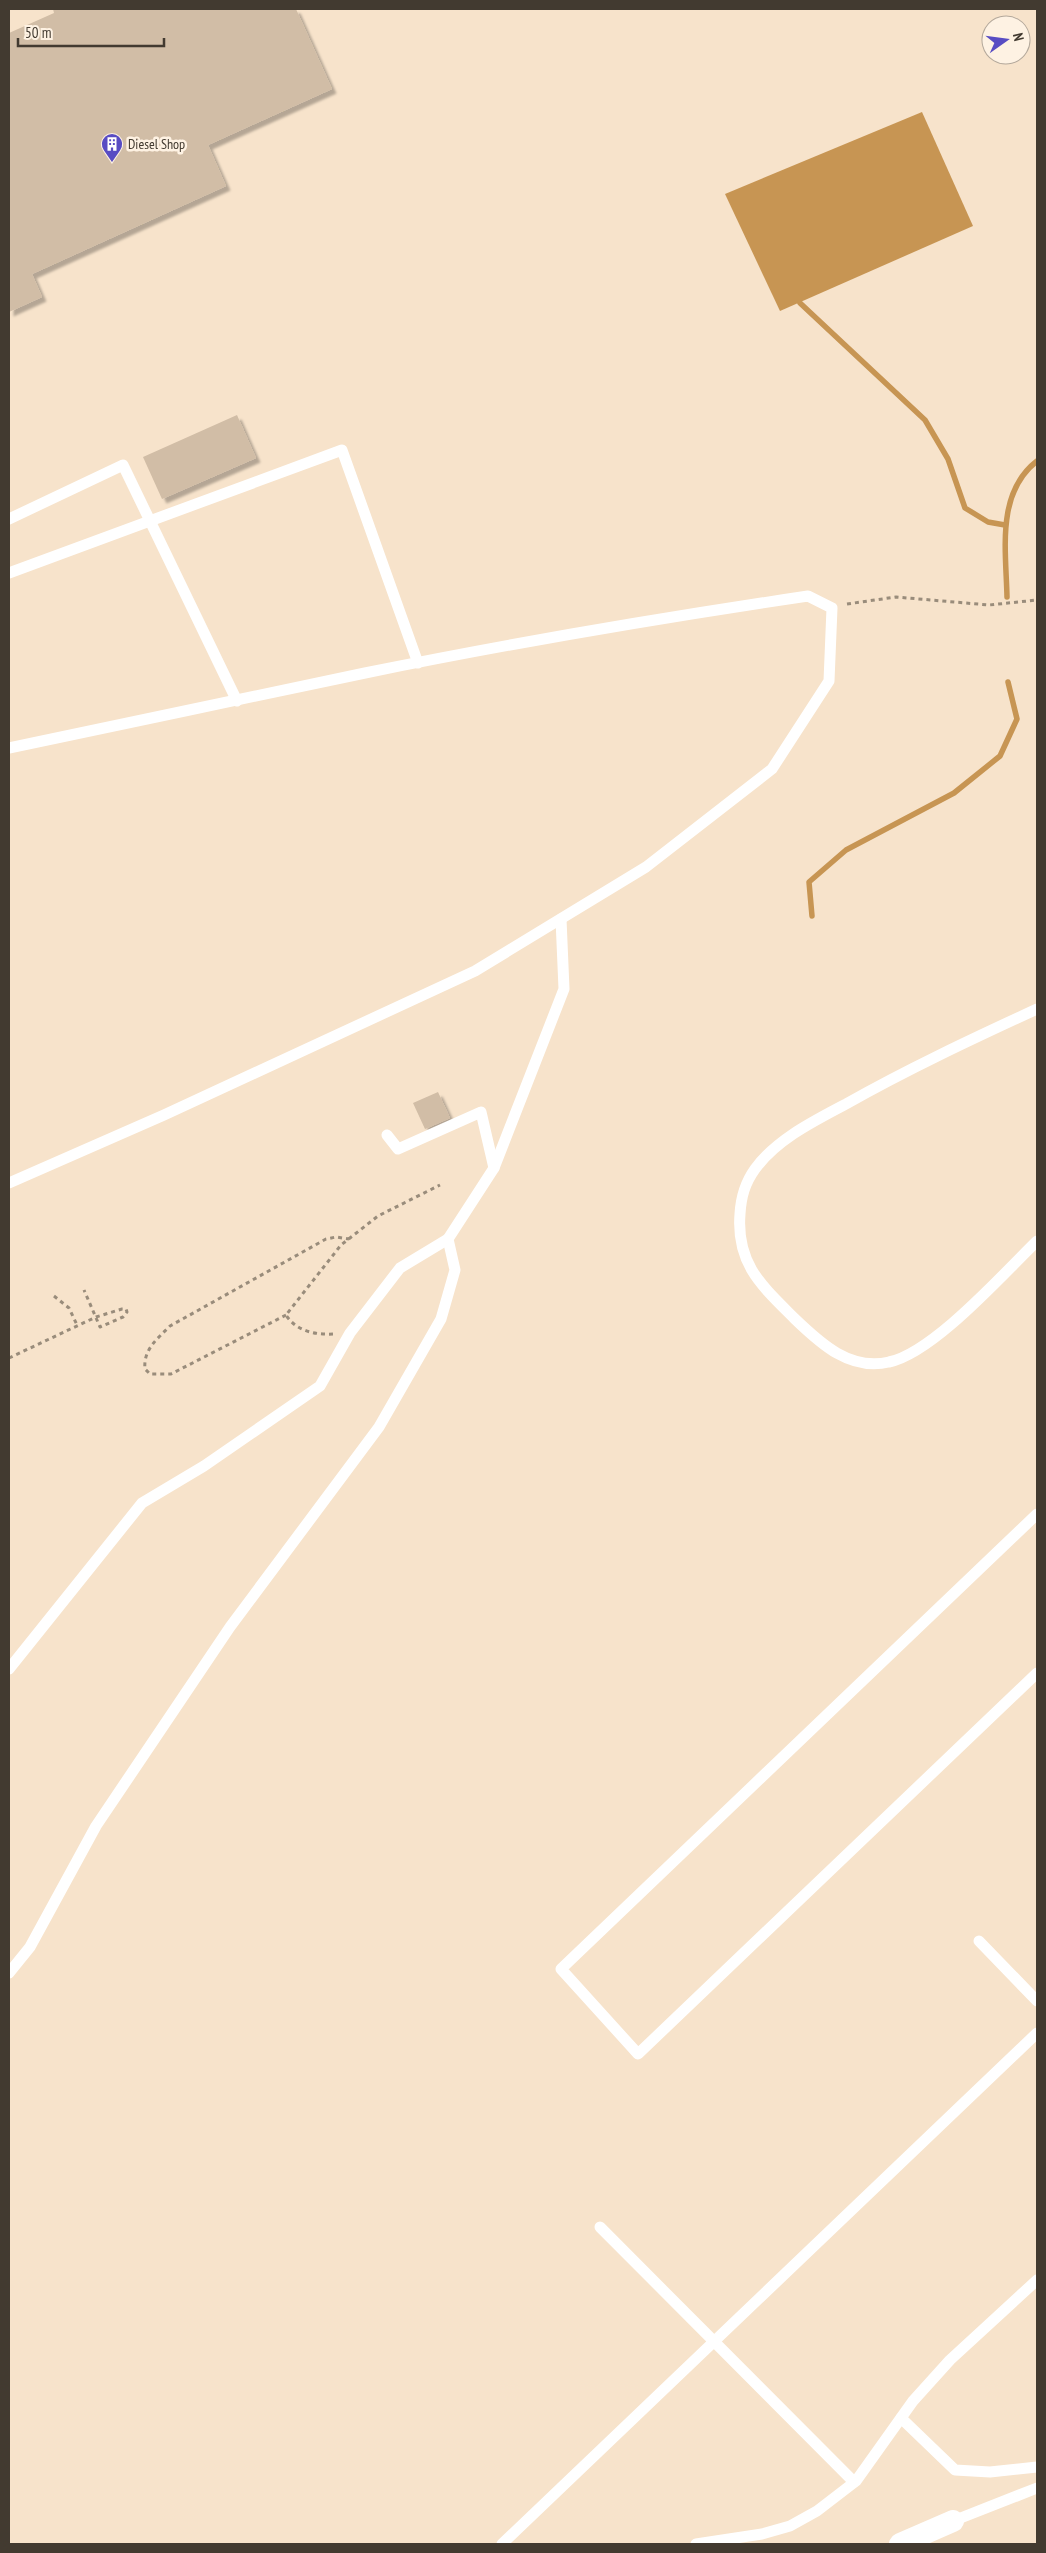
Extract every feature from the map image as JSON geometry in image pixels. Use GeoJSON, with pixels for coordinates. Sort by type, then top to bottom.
{"type":"FeatureCollection","features":[{"type":"Feature","properties":{"kind":"street"},"geometry":{"type":"LineString","coordinates":[[900,2544],[953,2521]]}},
{"type":"Feature","properties":{"kind":"lane"},"geometry":{"type":"LineString","coordinates":[[9,573],[342,450],[418,662]]}},
{"type":"Feature","properties":{"kind":"lane"},"geometry":{"type":"LineString","coordinates":[[9,519],[123,465],[237,701]]}},
{"type":"Feature","properties":{"kind":"lane"},"geometry":{"type":"LineString","coordinates":[[9,748],[418,662],[626,623],[808,596],[832,608],[829,681],[772,769],[646,868],[475,971],[164,1115],[9,1183]]}},
{"type":"Feature","properties":{"kind":"lane"},"geometry":{"type":"LineString","coordinates":[[9,1669],[142,1503],[204,1466],[320,1386],[350,1333],[400,1268],[448,1239],[494,1168],[564,989],[561,919]]}},
{"type":"Feature","properties":{"kind":"lane"},"geometry":{"type":"LineString","coordinates":[[1037,1009],[910,1068],[796,1133],[771,1151],[744,1185],[739,1221],[743,1252],[759,1282],[770,1295],[824,1347],[852,1360],[879,1364],[892,1362],[926,1345],[1037,1241]]}},
{"type":"Feature","properties":{"kind":"lane"},"geometry":{"type":"LineString","coordinates":[[387,1135],[398,1149],[480,1112],[494,1168]]}},
{"type":"Feature","properties":{"kind":"lane"},"geometry":{"type":"LineString","coordinates":[[9,1974],[30,1947],[96,1826],[224,1635],[379,1426],[441,1319],[455,1270],[448,1239]]}},
{"type":"Feature","properties":{"kind":"lane"},"geometry":{"type":"LineString","coordinates":[[1037,1514],[561,1969],[638,2054],[1037,1673]]}},
{"type":"Feature","properties":{"kind":"lane"},"geometry":{"type":"LineString","coordinates":[[979,1941],[1037,2001]]}},
{"type":"Feature","properties":{"kind":"lane"},"geometry":{"type":"LineString","coordinates":[[502,2544],[1037,2033]]}},
{"type":"Feature","properties":{"kind":"lane"},"geometry":{"type":"LineString","coordinates":[[600,2227],[854,2482]]}},
{"type":"Feature","properties":{"kind":"lane"},"geometry":{"type":"LineString","coordinates":[[696,2544],[762,2534],[790,2526],[817,2510],[854,2482],[901,2418],[950,2360],[1037,2280]]}},
{"type":"Feature","properties":{"kind":"lane"},"geometry":{"type":"LineString","coordinates":[[901,2418],[956,2470],[990,2472],[1037,2467]]}},
{"type":"Feature","properties":{"kind":"lane"},"geometry":{"type":"LineString","coordinates":[[953,2521],[1037,2488]]}},
{"type":"Feature","properties":{"kind":"path"},"geometry":{"type":"LineString","coordinates":[[832,608],[868,599],[896,597],[989,605],[1037,600]]}},
{"type":"Feature","properties":{"kind":"path"},"geometry":{"type":"LineString","coordinates":[[349,1238],[336,1237],[326,1239],[170,1326],[151,1345],[144,1360],[145,1370],[150,1374],[171,1374],[286,1315],[341,1245],[349,1238],[378,1216],[440,1185]]}},
{"type":"Feature","properties":{"kind":"path"},"geometry":{"type":"LineString","coordinates":[[9,1358],[96,1317],[126,1309],[123,1317],[100,1327],[96,1317],[84,1290]]}},
{"type":"Feature","properties":{"kind":"path"},"geometry":{"type":"LineString","coordinates":[[54,1296],[69,1308],[77,1326]]}},
{"type":"Feature","properties":{"kind":"path"},"geometry":{"type":"LineString","coordinates":[[286,1315],[290,1320],[310,1333],[318,1335],[350,1333]]}},
{"type":"Feature","properties":{"kind":"shaded area"},"geometry":{"type":"Polygon","coordinates":[[[922,112],[973,226],[780,311],[725,194],[922,112]]]}},
{"type":"Feature","properties":{"kind":"building","name":"Diesel Shop"},"geometry":{"type":"Polygon","coordinates":[[[53,9],[296,9],[332,89],[208,145],[226,186],[32,274],[42,297],[9,312],[9,33],[54,13],[53,9]]]}},
{"type":"Feature","properties":{"kind":"building"},"geometry":{"type":"Polygon","coordinates":[[[237,415],[256,458],[162,499],[143,457],[237,415]]]}},
{"type":"Feature","properties":{"kind":"building"},"geometry":{"type":"Polygon","coordinates":[[[438,1092],[450,1118],[425,1129],[413,1103],[438,1092]]]}},
{"type":"Feature","properties":{"kind":"waterway"},"geometry":{"type":"LineString","coordinates":[[800,303],[925,420],[948,459],[965,508],[988,522],[1005,525]]}},
{"type":"Feature","properties":{"kind":"waterway"},"geometry":{"type":"LineString","coordinates":[[1007,597],[1005,542],[1009,506],[1015,489],[1024,474],[1037,461]]}},
{"type":"Feature","properties":{"kind":"waterway"},"geometry":{"type":"LineString","coordinates":[[812,916],[809,882],[846,850],[954,793],[1000,756],[1017,719],[1008,682]]}},
{"type":"Feature","properties":{"kind":"place","name":"Diesel Shop"},"geometry":{"type":"Point","coordinates":[112,163]}}]}
